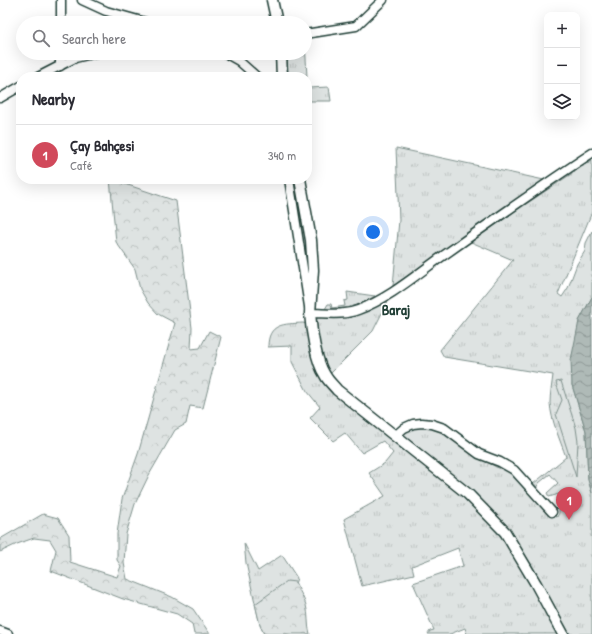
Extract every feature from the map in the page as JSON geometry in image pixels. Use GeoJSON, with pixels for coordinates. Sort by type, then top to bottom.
{"type":"FeatureCollection","features":[{"type":"Feature","properties":{"kind":"street"},"geometry":{"type":"LineString","coordinates":[[61,0],[61,16]]}},
{"type":"Feature","properties":{"kind":"street"},"geometry":{"type":"LineString","coordinates":[[82,0],[106,11],[124,16]]}},
{"type":"Feature","properties":{"kind":"street"},"geometry":{"type":"LineString","coordinates":[[272,0],[276,16]]}},
{"type":"Feature","properties":{"kind":"street"},"geometry":{"type":"LineString","coordinates":[[312,33],[356,26],[383,0]]}},
{"type":"Feature","properties":{"kind":"street"},"geometry":{"type":"LineString","coordinates":[[60,60],[60,66]]}},
{"type":"Feature","properties":{"kind":"street"},"geometry":{"type":"LineString","coordinates":[[48,72],[71,60]]}},
{"type":"Feature","properties":{"kind":"street"},"geometry":{"type":"LineString","coordinates":[[237,60],[251,72]]}},
{"type":"Feature","properties":{"kind":"street"},"geometry":{"type":"LineString","coordinates":[[281,60],[282,72]]}},
{"type":"Feature","properties":{"kind":"street"},"geometry":{"type":"LineString","coordinates":[[0,98],[16,89]]}},
{"type":"Feature","properties":{"kind":"street"},"geometry":{"type":"LineString","coordinates":[[310,313],[353,312],[374,303],[396,290],[504,212],[592,153]]}},
{"type":"Feature","properties":{"kind":"street"},"geometry":{"type":"LineString","coordinates":[[290,184],[313,339],[318,360],[324,375],[337,390],[468,494],[505,532],[536,584],[563,634]]}},
{"type":"Feature","properties":{"kind":"street"},"geometry":{"type":"LineString","coordinates":[[301,184],[311,240],[313,270],[310,313]]}},
{"type":"Feature","properties":{"kind":"street"},"geometry":{"type":"LineString","coordinates":[[395,436],[404,428],[413,424],[432,424],[444,428],[479,454],[500,462],[514,470],[552,512]]}},
{"type":"Feature","properties":{"kind":"street"},"geometry":{"type":"LineString","coordinates":[[0,631],[8,634]]}},
{"type":"Feature","properties":{"kind":"green space"},"geometry":{"type":"Polygon","coordinates":[[[287,60],[306,60],[307,72],[288,72],[287,60]]]}},
{"type":"Feature","properties":{"kind":"green space"},"geometry":{"type":"Polygon","coordinates":[[[329,87],[331,101],[312,101],[312,88],[329,87]]]}},
{"type":"Feature","properties":{"kind":"green space"},"geometry":{"type":"Polygon","coordinates":[[[396,148],[544,180],[393,286],[399,220],[396,148]]]}},
{"type":"Feature","properties":{"kind":"green space"},"geometry":{"type":"Polygon","coordinates":[[[592,160],[592,212],[558,294],[562,297],[568,288],[577,264],[585,251],[586,243],[592,231],[592,297],[579,321],[572,385],[586,431],[588,479],[592,493],[592,634],[570,634],[534,569],[513,535],[478,497],[401,436],[407,430],[423,425],[441,429],[484,460],[496,467],[511,472],[550,514],[557,517],[559,513],[559,504],[563,502],[559,494],[549,497],[547,493],[558,483],[550,474],[539,483],[536,488],[533,484],[566,457],[556,430],[551,410],[550,400],[553,375],[444,357],[440,350],[513,260],[471,242],[592,160]]]}},
{"type":"Feature","properties":{"kind":"green space"},"geometry":{"type":"Polygon","coordinates":[[[110,184],[125,184],[176,201],[192,328],[191,349],[200,348],[209,331],[221,337],[203,408],[190,406],[186,424],[175,430],[149,475],[135,504],[126,534],[124,563],[127,579],[172,597],[193,609],[210,634],[194,634],[192,624],[177,614],[123,599],[51,571],[56,550],[50,540],[34,538],[0,552],[0,539],[43,514],[58,518],[69,535],[70,562],[117,577],[121,566],[117,560],[117,534],[122,499],[138,454],[175,323],[158,314],[148,303],[140,289],[135,269],[116,242],[110,184]]]}},
{"type":"Feature","properties":{"kind":"green space"},"geometry":{"type":"Polygon","coordinates":[[[347,292],[375,296],[351,307],[335,310],[325,309],[328,304],[331,304],[332,308],[345,306],[344,301],[348,300],[347,292]]]}},
{"type":"Feature","properties":{"kind":"green space"},"geometry":{"type":"Polygon","coordinates":[[[389,299],[373,331],[330,374],[324,361],[320,346],[316,317],[342,317],[361,313],[389,299]]]}},
{"type":"Feature","properties":{"kind":"green space"},"geometry":{"type":"Polygon","coordinates":[[[303,323],[307,324],[331,390],[444,481],[484,516],[513,553],[558,634],[467,634],[465,628],[450,634],[428,634],[430,631],[434,630],[413,583],[463,566],[458,548],[412,566],[414,574],[362,586],[344,519],[385,496],[369,473],[385,463],[393,453],[383,441],[362,453],[345,433],[333,441],[310,418],[320,407],[307,391],[292,362],[292,346],[268,347],[271,333],[278,326],[303,323]]]}},
{"type":"Feature","properties":{"kind":"green space"},"geometry":{"type":"Polygon","coordinates":[[[561,381],[576,428],[578,442],[576,477],[556,414],[562,400],[556,382],[561,381]]]}},
{"type":"Feature","properties":{"kind":"green space"},"geometry":{"type":"Polygon","coordinates":[[[244,543],[258,571],[282,555],[297,578],[286,610],[264,634],[260,625],[246,563],[244,543]]]}},
{"type":"Feature","properties":{"kind":"green space"},"geometry":{"type":"Polygon","coordinates":[[[287,581],[295,582],[304,600],[307,609],[310,634],[264,634],[260,625],[255,604],[287,581]]]}},
{"type":"Feature","properties":{"kind":"water"},"geometry":{"type":"Polygon","coordinates":[[[592,297],[592,493],[588,480],[586,431],[572,385],[571,360],[579,321],[592,297]]]}},
{"type":"Feature","properties":{"kind":"place","name":"Çay Bahçesi"},"geometry":{"type":"Point","coordinates":[569,520]}},
{"type":"Feature","properties":{"kind":"district","name":"Baraj"},"geometry":{"type":"Point","coordinates":[396,309]}}]}
